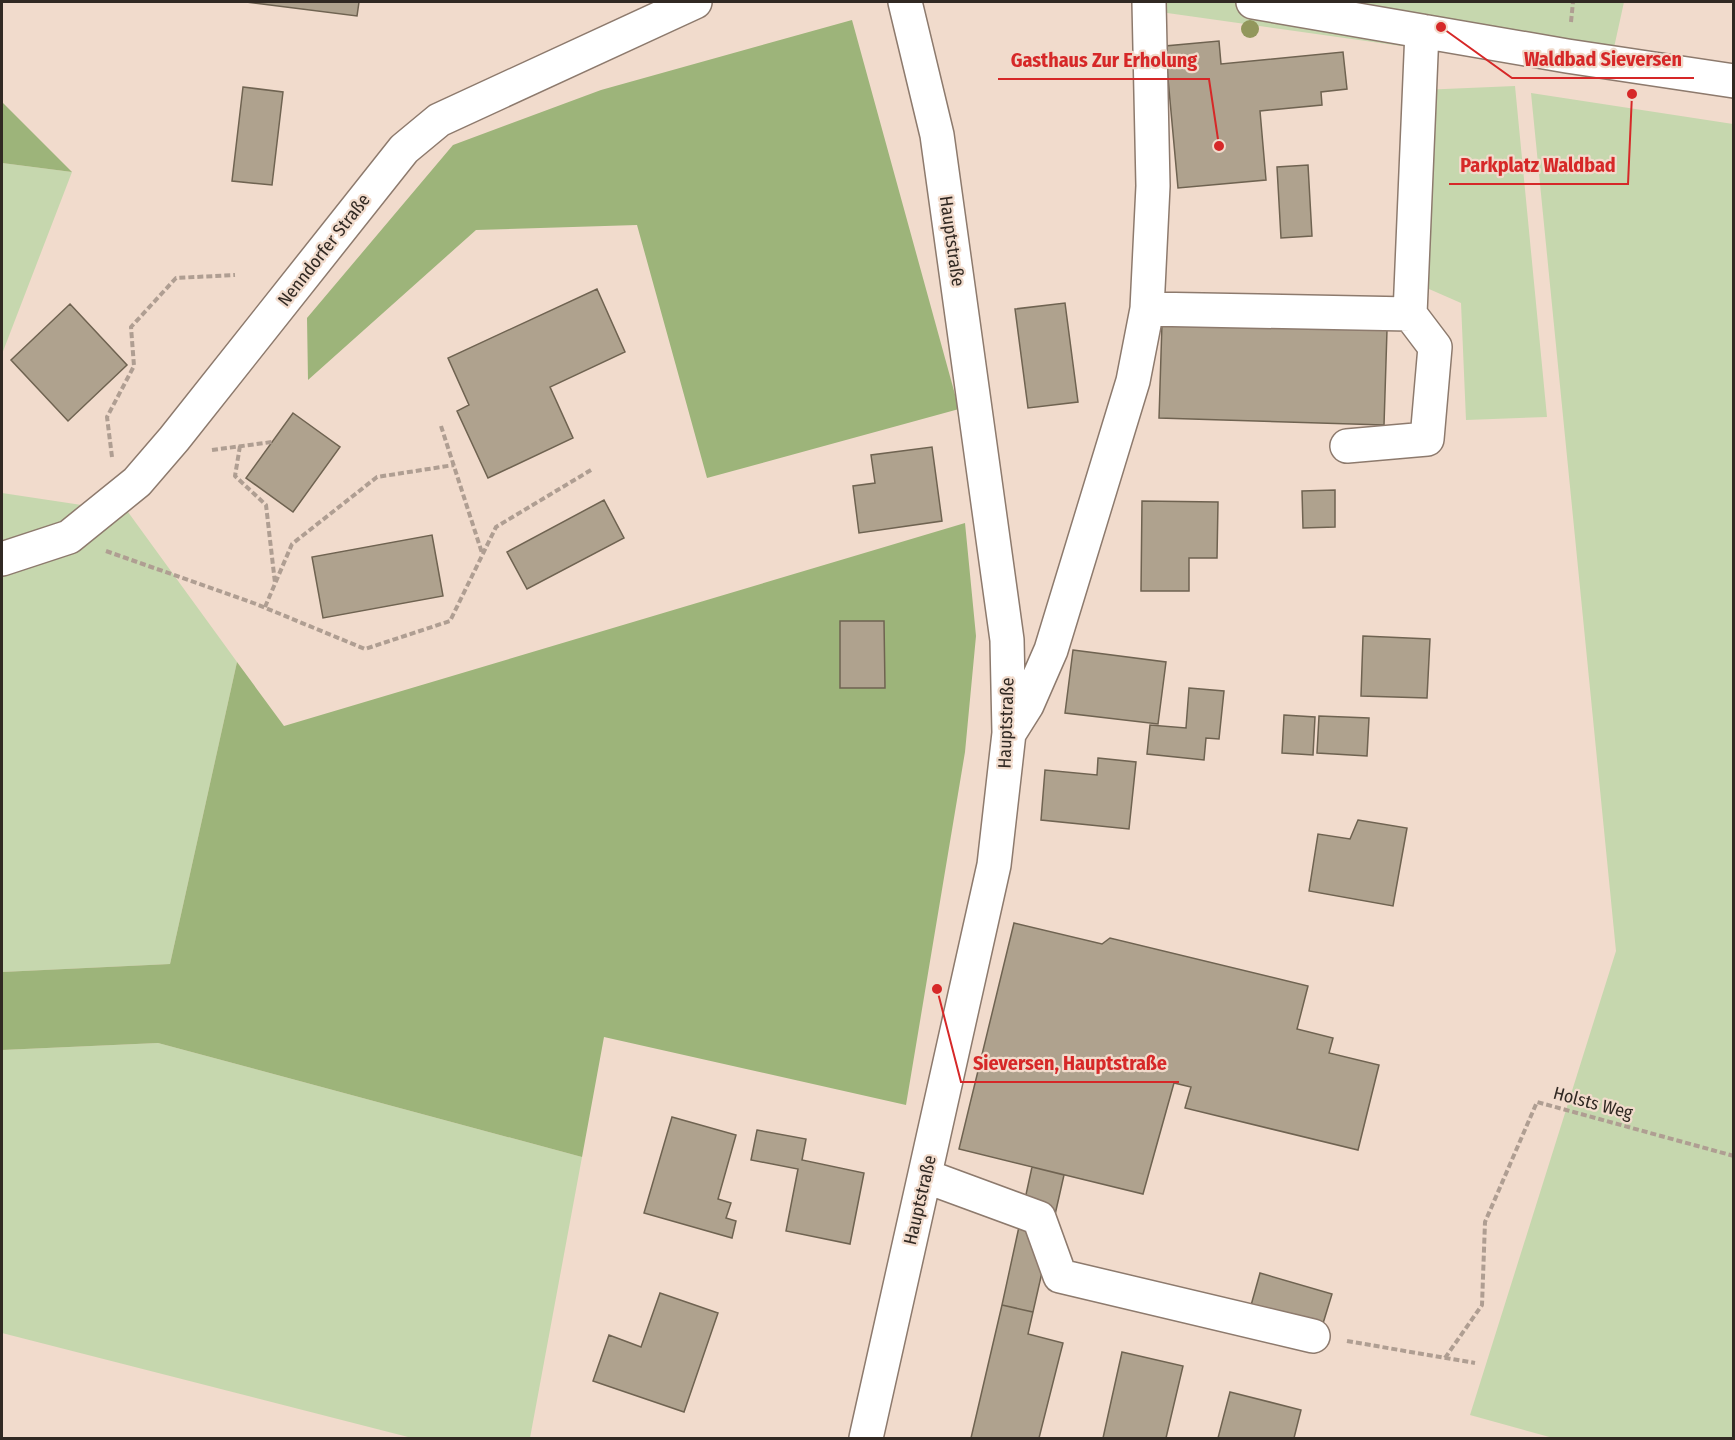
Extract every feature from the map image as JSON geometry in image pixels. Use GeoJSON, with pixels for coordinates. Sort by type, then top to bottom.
{"type":"FeatureCollection","features":[{"type":"Feature","properties":{"kind":"street","name":"Nenndorfer Straße"},"geometry":{"type":"LineString","coordinates":[[2,559],[69,537],[137,482],[174,439],[404,149],[439,120],[695,2]]}},
{"type":"Feature","properties":{"kind":"street","name":"Hauptstraße"},"geometry":{"type":"LineString","coordinates":[[866,1438],[994,866],[1010,733],[1007,640],[937,135],[905,2]]}},
{"type":"Feature","properties":{"kind":"street"},"geometry":{"type":"LineString","coordinates":[[1010,733],[1027,705],[1051,650],[1133,381],[1147,309],[1152,186],[1149,2]]}},
{"type":"Feature","properties":{"kind":"street"},"geometry":{"type":"LineString","coordinates":[[1253,2],[1734,81]]}},
{"type":"Feature","properties":{"kind":"street"},"geometry":{"type":"LineString","coordinates":[[1347,446],[1427,439],[1435,347],[1410,314],[1422,30]]}},
{"type":"Feature","properties":{"kind":"street"},"geometry":{"type":"LineString","coordinates":[[1147,309],[1410,314]]}},
{"type":"Feature","properties":{"kind":"street"},"geometry":{"type":"LineString","coordinates":[[925,1176],[1039,1218],[1060,1276],[1313,1336]]}},
{"type":"Feature","properties":{"kind":"path"},"geometry":{"type":"LineString","coordinates":[[118,497],[107,417],[134,366],[130,327],[176,278],[235,275]]}},
{"type":"Feature","properties":{"kind":"path"},"geometry":{"type":"LineString","coordinates":[[441,426],[483,554]]}},
{"type":"Feature","properties":{"kind":"path"},"geometry":{"type":"LineString","coordinates":[[174,439],[209,450],[272,442]]}},
{"type":"Feature","properties":{"kind":"path"},"geometry":{"type":"LineString","coordinates":[[240,446],[235,476],[266,505],[275,583]]}},
{"type":"Feature","properties":{"kind":"path"},"geometry":{"type":"LineString","coordinates":[[265,607],[292,544],[377,477],[454,465]]}},
{"type":"Feature","properties":{"kind":"path"},"geometry":{"type":"LineString","coordinates":[[69,537],[265,607],[365,649],[450,621],[496,528],[591,470]]}},
{"type":"Feature","properties":{"kind":"path","name":"Holsts Weg"},"geometry":{"type":"LineString","coordinates":[[1445,1358],[1482,1305],[1485,1222],[1538,1102],[1734,1156]]}},
{"type":"Feature","properties":{"kind":"path"},"geometry":{"type":"LineString","coordinates":[[1313,1336],[1475,1362]]}},
{"type":"Feature","properties":{"kind":"green space"},"geometry":{"type":"Polygon","coordinates":[[[1142,2],[1624,2],[1608,75],[1146,10],[1142,2]]]}},
{"type":"Feature","properties":{"kind":"green space"},"geometry":{"type":"Polygon","coordinates":[[[852,20],[959,409],[707,478],[637,225],[476,230],[308,380],[307,318],[453,145],[601,90],[852,20]]]}},
{"type":"Feature","properties":{"kind":"green space"},"geometry":{"type":"Polygon","coordinates":[[[1515,86],[1547,417],[1466,420],[1461,303],[1429,289],[1421,90],[1515,86]]]}},
{"type":"Feature","properties":{"kind":"green space"},"geometry":{"type":"Polygon","coordinates":[[[1531,93],[1733,124],[1733,1438],[1553,1438],[1470,1415],[1616,951],[1531,93]]]}},
{"type":"Feature","properties":{"kind":"green space"},"geometry":{"type":"Polygon","coordinates":[[[2,102],[72,172],[2,163],[2,102]]]}},
{"type":"Feature","properties":{"kind":"green space"},"geometry":{"type":"Polygon","coordinates":[[[2,163],[72,172],[2,354],[2,163]]]}},
{"type":"Feature","properties":{"kind":"green space"},"geometry":{"type":"Polygon","coordinates":[[[2,493],[128,512],[237,662],[170,964],[2,972],[2,493]]]}},
{"type":"Feature","properties":{"kind":"green space"},"geometry":{"type":"Polygon","coordinates":[[[965,523],[976,636],[965,752],[906,1105],[604,1037],[582,1157],[158,1043],[2,1050],[2,972],[170,964],[237,662],[284,726],[965,523]]]}},
{"type":"Feature","properties":{"kind":"green space"},"geometry":{"type":"Polygon","coordinates":[[[158,1043],[582,1157],[530,1438],[412,1438],[2,1333],[2,1050],[158,1043]]]}},
{"type":"Feature","properties":{"kind":"building"},"geometry":{"type":"Polygon","coordinates":[[[246,2],[359,2],[357,16],[246,2]]]}},
{"type":"Feature","properties":{"kind":"building"},"geometry":{"type":"Polygon","coordinates":[[[1219,41],[1221,64],[1343,52],[1347,89],[1321,92],[1322,105],[1260,111],[1266,180],[1178,188],[1165,46],[1219,41]]]}},
{"type":"Feature","properties":{"kind":"building"},"geometry":{"type":"Polygon","coordinates":[[[243,87],[283,92],[272,185],[232,181],[243,87]]]}},
{"type":"Feature","properties":{"kind":"building"},"geometry":{"type":"Polygon","coordinates":[[[1308,165],[1312,236],[1281,238],[1277,167],[1308,165]]]}},
{"type":"Feature","properties":{"kind":"building"},"geometry":{"type":"Polygon","coordinates":[[[597,289],[625,352],[550,387],[573,438],[488,478],[457,411],[469,405],[448,358],[597,289]]]}},
{"type":"Feature","properties":{"kind":"building"},"geometry":{"type":"Polygon","coordinates":[[[1065,303],[1078,402],[1028,408],[1015,309],[1065,303]]]}},
{"type":"Feature","properties":{"kind":"building"},"geometry":{"type":"Polygon","coordinates":[[[70,304],[127,365],[68,421],[11,360],[70,304]]]}},
{"type":"Feature","properties":{"kind":"building"},"geometry":{"type":"Polygon","coordinates":[[[1162,323],[1387,330],[1384,425],[1159,418],[1162,323]]]}},
{"type":"Feature","properties":{"kind":"building"},"geometry":{"type":"Polygon","coordinates":[[[293,413],[340,447],[293,512],[246,478],[293,413]]]}},
{"type":"Feature","properties":{"kind":"building"},"geometry":{"type":"Polygon","coordinates":[[[932,447],[942,521],[859,533],[853,486],[875,483],[871,455],[932,447]]]}},
{"type":"Feature","properties":{"kind":"building"},"geometry":{"type":"Polygon","coordinates":[[[1335,490],[1335,527],[1303,528],[1302,491],[1335,490]]]}},
{"type":"Feature","properties":{"kind":"building"},"geometry":{"type":"Polygon","coordinates":[[[604,500],[624,538],[527,589],[507,552],[604,500]]]}},
{"type":"Feature","properties":{"kind":"building"},"geometry":{"type":"Polygon","coordinates":[[[1142,501],[1218,502],[1217,558],[1189,558],[1189,591],[1141,591],[1142,501]]]}},
{"type":"Feature","properties":{"kind":"building"},"geometry":{"type":"Polygon","coordinates":[[[432,535],[443,596],[323,618],[312,557],[432,535]]]}},
{"type":"Feature","properties":{"kind":"building"},"geometry":{"type":"Polygon","coordinates":[[[840,621],[884,621],[885,688],[840,688],[840,621]]]}},
{"type":"Feature","properties":{"kind":"building"},"geometry":{"type":"Polygon","coordinates":[[[1363,636],[1430,639],[1427,698],[1361,696],[1363,636]]]}},
{"type":"Feature","properties":{"kind":"building"},"geometry":{"type":"Polygon","coordinates":[[[1073,650],[1166,662],[1158,724],[1065,713],[1073,650]]]}},
{"type":"Feature","properties":{"kind":"building"},"geometry":{"type":"Polygon","coordinates":[[[1189,688],[1224,691],[1219,739],[1206,738],[1204,760],[1147,754],[1150,725],[1186,728],[1189,688]]]}},
{"type":"Feature","properties":{"kind":"building"},"geometry":{"type":"Polygon","coordinates":[[[1284,715],[1315,717],[1313,755],[1282,753],[1284,715]]]}},
{"type":"Feature","properties":{"kind":"building"},"geometry":{"type":"Polygon","coordinates":[[[1319,716],[1369,718],[1367,756],[1317,753],[1319,716]]]}},
{"type":"Feature","properties":{"kind":"building"},"geometry":{"type":"Polygon","coordinates":[[[1098,758],[1136,762],[1129,829],[1041,820],[1045,770],[1097,775],[1098,758]]]}},
{"type":"Feature","properties":{"kind":"building"},"geometry":{"type":"Polygon","coordinates":[[[1358,820],[1407,828],[1393,906],[1309,891],[1318,834],[1350,839],[1358,820]]]}},
{"type":"Feature","properties":{"kind":"building"},"geometry":{"type":"Polygon","coordinates":[[[1014,923],[1102,944],[1110,938],[1308,986],[1297,1029],[1333,1038],[1329,1053],[1379,1065],[1358,1150],[1185,1108],[1191,1087],[1174,1083],[1143,1194],[959,1149],[1014,923]]]}},
{"type":"Feature","properties":{"kind":"building"},"geometry":{"type":"Polygon","coordinates":[[[672,1117],[736,1135],[718,1199],[731,1203],[726,1218],[736,1221],[732,1238],[644,1213],[672,1117]]]}},
{"type":"Feature","properties":{"kind":"building"},"geometry":{"type":"Polygon","coordinates":[[[757,1130],[806,1139],[802,1160],[864,1173],[850,1244],[786,1231],[798,1169],[751,1160],[757,1130]]]}},
{"type":"Feature","properties":{"kind":"building"},"geometry":{"type":"Polygon","coordinates":[[[1032,1167],[1064,1175],[1033,1312],[1002,1305],[1032,1167]]]}},
{"type":"Feature","properties":{"kind":"building"},"geometry":{"type":"Polygon","coordinates":[[[1260,1273],[1332,1294],[1321,1330],[1250,1309],[1260,1273]]]}},
{"type":"Feature","properties":{"kind":"building"},"geometry":{"type":"Polygon","coordinates":[[[660,1293],[718,1313],[684,1412],[593,1381],[609,1335],[641,1347],[660,1293]]]}},
{"type":"Feature","properties":{"kind":"building"},"geometry":{"type":"Polygon","coordinates":[[[1002,1305],[1033,1312],[1028,1334],[1063,1343],[1039,1438],[971,1438],[1002,1305]]]}},
{"type":"Feature","properties":{"kind":"building"},"geometry":{"type":"Polygon","coordinates":[[[1122,1352],[1183,1366],[1166,1438],[1103,1438],[1122,1352]]]}},
{"type":"Feature","properties":{"kind":"building"},"geometry":{"type":"Polygon","coordinates":[[[1230,1392],[1301,1410],[1294,1438],[1218,1438],[1230,1392]]]}},
{"type":"Feature","properties":{"kind":"place","name":"Waldbad Sieversen"},"geometry":{"type":"Point","coordinates":[1441,27]}},
{"type":"Feature","properties":{"kind":"place","name":"Parkplatz Waldbad"},"geometry":{"type":"Point","coordinates":[1632,94]}},
{"type":"Feature","properties":{"kind":"place","name":"Gasthaus Zur Erholung"},"geometry":{"type":"Point","coordinates":[1219,146]}},
{"type":"Feature","properties":{"kind":"place","name":"Sieversen, Hauptstraße"},"geometry":{"type":"Point","coordinates":[937,989]}}]}
